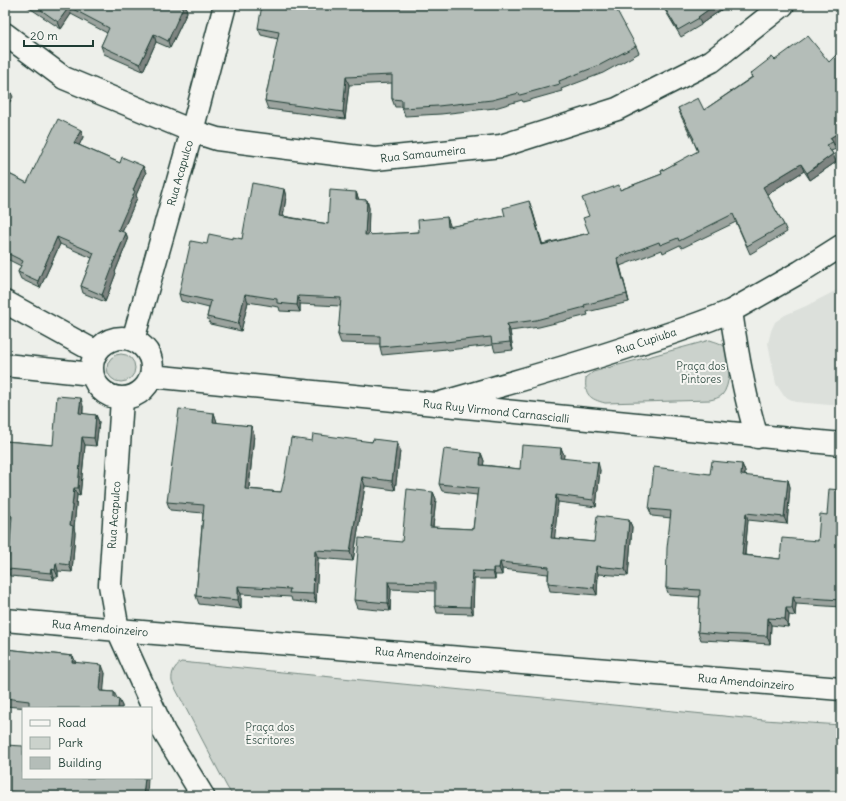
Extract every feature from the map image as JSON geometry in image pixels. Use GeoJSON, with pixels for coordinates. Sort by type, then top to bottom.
{"type":"FeatureCollection","features":[{"type":"Feature","properties":{"kind":"street","name":"Rua Acapulco"},"geometry":{"type":"LineString","coordinates":[[133,340],[192,131],[225,5]]}},
{"type":"Feature","properties":{"kind":"street","name":"Rua Samaumeira"},"geometry":{"type":"LineString","coordinates":[[5,34],[64,78],[192,131],[217,139],[375,159],[500,146],[618,109],[712,61],[783,5]]}},
{"type":"Feature","properties":{"kind":"street","name":"Rua Cupiuba"},"geometry":{"type":"LineString","coordinates":[[437,404],[570,366],[688,328],[731,311],[800,272],[841,246]]}},
{"type":"Feature","properties":{"kind":"street"},"geometry":{"type":"LineString","coordinates":[[5,302],[96,352]]}},
{"type":"Feature","properties":{"kind":"street"},"geometry":{"type":"LineString","coordinates":[[731,311],[740,374],[748,409],[757,437]]}},
{"type":"Feature","properties":{"kind":"street"},"geometry":{"type":"LineString","coordinates":[[122,338],[133,340],[147,351],[151,358],[152,376],[147,386],[140,393],[132,397],[122,399],[111,397],[102,392],[96,384],[92,374],[93,359],[96,352],[103,344],[112,339],[122,338]]}},
{"type":"Feature","properties":{"kind":"street"},"geometry":{"type":"LineString","coordinates":[[5,365],[92,374]]}},
{"type":"Feature","properties":{"kind":"street","name":"Rua Ruy Virmond Carnascialli"},"geometry":{"type":"LineString","coordinates":[[152,376],[757,437],[841,444]]}},
{"type":"Feature","properties":{"kind":"street","name":"Rua Acapulco"},"geometry":{"type":"LineString","coordinates":[[122,399],[110,585],[118,630],[164,732],[203,796]]}},
{"type":"Feature","properties":{"kind":"street","name":"Rua Amendoinzeiro"},"geometry":{"type":"LineString","coordinates":[[5,620],[841,690]]}},
{"type":"Feature","properties":{"kind":"shaded area"},"geometry":{"type":"Polygon","coordinates":[[[841,288],[841,406],[796,402],[784,396],[776,384],[768,343],[771,331],[775,322],[785,315],[841,288]]]}},
{"type":"Feature","properties":{"kind":"green space","name":"Praça dos Pintores"},"geometry":{"type":"Polygon","coordinates":[[[710,340],[725,347],[729,359],[727,386],[722,395],[718,398],[710,400],[605,403],[595,400],[587,392],[586,378],[593,372],[710,340]]]}},
{"type":"Feature","properties":{"kind":"green space"},"geometry":{"type":"Polygon","coordinates":[[[121,354],[131,358],[135,368],[131,378],[121,382],[111,378],[107,368],[111,358],[121,354]]]}},
{"type":"Feature","properties":{"kind":"green space","name":"Praça dos Escritores"},"geometry":{"type":"Polygon","coordinates":[[[181,662],[764,720],[841,725],[841,796],[233,796],[172,682],[174,670],[181,662]]]}},
{"type":"Feature","properties":{"kind":"building"},"geometry":{"type":"Polygon","coordinates":[[[34,5],[184,5],[168,41],[154,34],[140,64],[101,46],[109,28],[69,7],[58,22],[34,5]]]}},
{"type":"Feature","properties":{"kind":"building"},"geometry":{"type":"Polygon","coordinates":[[[262,5],[354,5],[386,7],[386,5],[556,5],[557,7],[560,5],[614,5],[636,46],[600,65],[559,81],[560,84],[520,95],[519,93],[492,100],[438,106],[402,108],[402,100],[392,99],[392,75],[346,77],[343,112],[265,101],[279,32],[258,28],[262,5]]]}},
{"type":"Feature","properties":{"kind":"building"},"geometry":{"type":"Polygon","coordinates":[[[663,5],[715,5],[698,17],[699,18],[678,30],[663,5]]]}},
{"type":"Feature","properties":{"kind":"building"},"geometry":{"type":"Polygon","coordinates":[[[808,36],[829,62],[841,50],[841,131],[830,138],[833,142],[826,145],[833,154],[807,173],[801,164],[763,187],[784,225],[747,246],[733,214],[679,241],[678,238],[660,245],[659,242],[617,258],[627,294],[584,305],[585,307],[536,320],[507,324],[510,342],[492,344],[491,337],[380,347],[380,336],[338,335],[341,298],[298,296],[297,305],[277,303],[277,299],[245,294],[238,324],[207,317],[211,301],[179,294],[191,241],[207,244],[209,234],[233,239],[233,237],[242,239],[252,183],[284,189],[279,216],[328,224],[330,190],[356,192],[356,199],[367,200],[365,235],[419,232],[418,220],[447,217],[448,227],[505,216],[503,208],[529,201],[542,245],[589,233],[583,218],[589,216],[582,198],[619,185],[620,190],[662,174],[661,171],[698,151],[693,140],[694,139],[678,108],[698,98],[704,110],[753,77],[750,74],[772,57],[775,60],[808,36]]]}},
{"type":"Feature","properties":{"kind":"building"},"geometry":{"type":"Polygon","coordinates":[[[5,87],[10,90],[5,98],[5,87]]]}},
{"type":"Feature","properties":{"kind":"building"},"geometry":{"type":"Polygon","coordinates":[[[58,119],[81,130],[74,143],[120,163],[122,157],[143,166],[133,190],[135,191],[118,230],[126,233],[102,295],[81,286],[94,253],[57,237],[38,281],[18,272],[23,261],[5,252],[5,172],[27,183],[58,119]]]}},
{"type":"Feature","properties":{"kind":"building"},"geometry":{"type":"Polygon","coordinates":[[[57,396],[81,398],[79,413],[96,415],[94,438],[82,437],[78,488],[74,488],[70,525],[73,526],[69,565],[56,563],[55,570],[52,569],[51,573],[8,569],[12,516],[10,515],[10,510],[5,509],[5,441],[53,445],[57,396]]]}},
{"type":"Feature","properties":{"kind":"building"},"geometry":{"type":"Polygon","coordinates":[[[179,409],[214,413],[213,422],[251,426],[245,489],[281,492],[291,438],[312,441],[313,434],[372,442],[373,439],[397,442],[392,481],[362,477],[350,552],[315,550],[313,594],[289,593],[290,589],[238,586],[238,600],[196,596],[204,505],[167,502],[179,409]]]}},
{"type":"Feature","properties":{"kind":"building"},"geometry":{"type":"Polygon","coordinates":[[[522,445],[561,448],[560,458],[598,462],[593,500],[556,495],[551,538],[594,542],[597,516],[629,520],[625,569],[596,566],[594,588],[548,583],[549,567],[500,562],[499,568],[493,568],[493,572],[472,571],[470,607],[435,606],[435,583],[388,582],[388,603],[354,600],[359,538],[402,542],[407,489],[433,492],[430,527],[473,529],[478,488],[439,484],[444,449],[481,453],[480,465],[520,469],[522,445]]]}},
{"type":"Feature","properties":{"kind":"building"},"geometry":{"type":"Polygon","coordinates":[[[712,461],[742,464],[741,475],[788,480],[784,517],[746,513],[742,555],[780,559],[782,538],[818,541],[820,514],[827,515],[829,489],[841,490],[841,600],[793,597],[792,608],[786,608],[785,619],[768,618],[767,636],[698,632],[700,590],[666,588],[667,548],[671,511],[649,509],[654,467],[710,474],[712,461]]]}},
{"type":"Feature","properties":{"kind":"building"},"geometry":{"type":"Polygon","coordinates":[[[5,649],[73,656],[72,662],[102,665],[100,691],[114,692],[114,698],[119,699],[118,707],[29,707],[29,701],[5,698],[5,649]]]}},
{"type":"Feature","properties":{"kind":"building"},"geometry":{"type":"Polygon","coordinates":[[[5,745],[22,746],[22,779],[145,779],[143,796],[22,796],[22,793],[5,791],[5,745]]]}}]}
